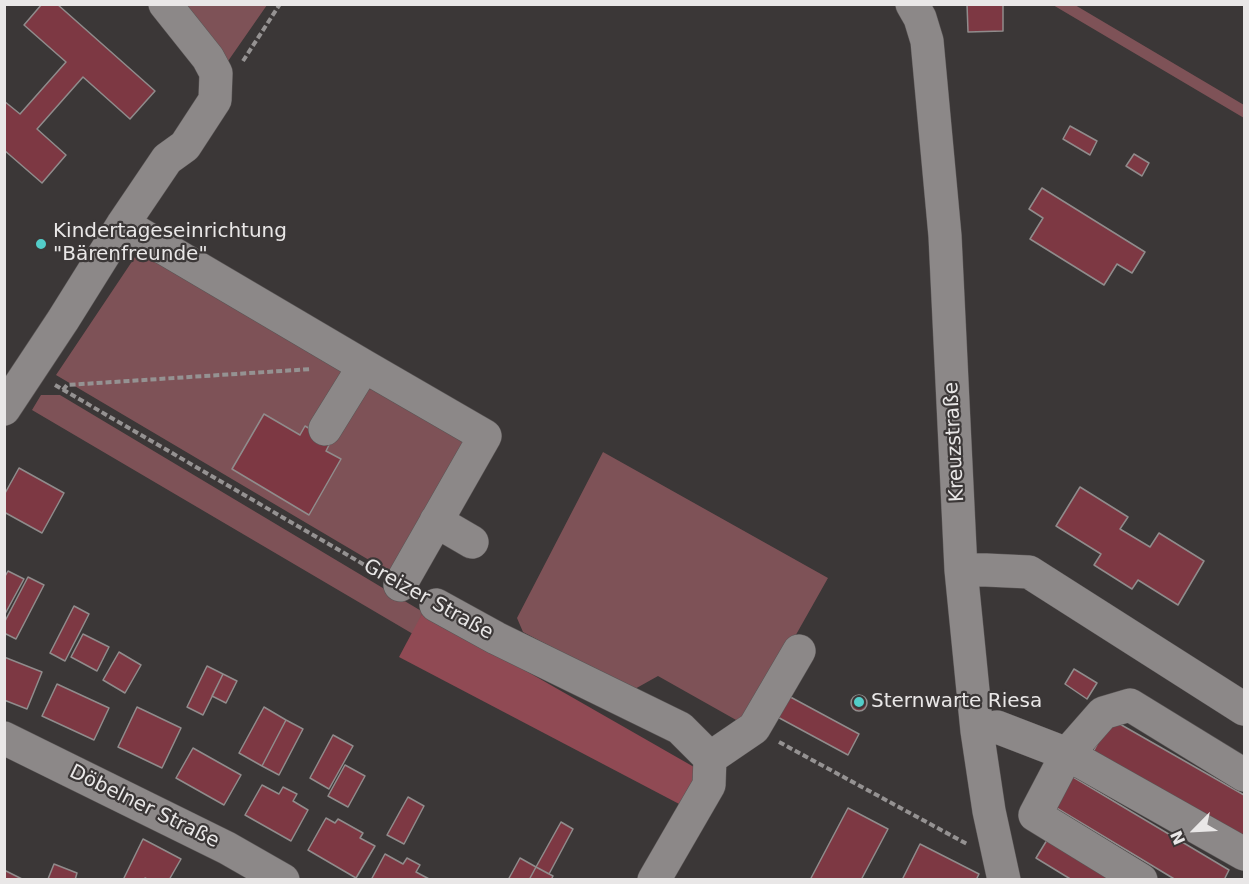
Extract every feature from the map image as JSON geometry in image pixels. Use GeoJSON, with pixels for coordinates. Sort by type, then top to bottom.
{"type":"FeatureCollection","features":[{"type":"Feature","properties":{"kind":"street"},"geometry":{"type":"LineString","coordinates":[[4,409],[167,159],[185,146],[215,100],[216,73],[208,58],[165,4]]}},
{"type":"Feature","properties":{"kind":"street","name":"Kreuzstraße"},"geometry":{"type":"LineString","coordinates":[[912,4],[920,18],[927,41],[945,236],[961,570],[977,731],[989,811],[1002,871]]}},
{"type":"Feature","properties":{"kind":"street"},"geometry":{"type":"LineString","coordinates":[[123,224],[485,435],[400,585]]}},
{"type":"Feature","properties":{"kind":"street"},"geometry":{"type":"LineString","coordinates":[[325,429],[364,366]]}},
{"type":"Feature","properties":{"kind":"street"},"geometry":{"type":"LineString","coordinates":[[436,521],[472,542]]}},
{"type":"Feature","properties":{"kind":"street"},"geometry":{"type":"LineString","coordinates":[[961,570],[1029,572],[1245,709]]}},
{"type":"Feature","properties":{"kind":"street","name":"Greizer Straße"},"geometry":{"type":"LineString","coordinates":[[436,605],[496,638],[680,728],[710,758]]}},
{"type":"Feature","properties":{"kind":"street"},"geometry":{"type":"LineString","coordinates":[[654,879],[709,785],[710,758],[754,728],[799,651]]}},
{"type":"Feature","properties":{"kind":"street"},"geometry":{"type":"LineString","coordinates":[[1141,879],[1035,815],[1067,754],[1102,713],[1130,705],[1245,775]]}},
{"type":"Feature","properties":{"kind":"street"},"geometry":{"type":"LineString","coordinates":[[977,731],[997,727],[1067,754],[1245,854]]}},
{"type":"Feature","properties":{"kind":"street","name":"Döbelner Straße"},"geometry":{"type":"LineString","coordinates":[[4,738],[227,848],[283,879]]}},
{"type":"Feature","properties":{"kind":"path"},"geometry":{"type":"LineString","coordinates":[[216,73],[242,62],[280,4]]}},
{"type":"Feature","properties":{"kind":"path","name":"Greizer Straße"},"geometry":{"type":"LineString","coordinates":[[30,369],[400,585]]}},
{"type":"Feature","properties":{"kind":"path"},"geometry":{"type":"LineString","coordinates":[[63,390],[67,385],[316,369]]}},
{"type":"Feature","properties":{"kind":"path"},"geometry":{"type":"LineString","coordinates":[[754,728],[1002,871]]}},
{"type":"Feature","properties":{"kind":"shaded area"},"geometry":{"type":"Polygon","coordinates":[[[177,5],[267,5],[226,64],[177,5]]]}},
{"type":"Feature","properties":{"kind":"shaded area"},"geometry":{"type":"Polygon","coordinates":[[[1053,5],[1075,5],[1244,105],[1244,118],[1053,5]]]}},
{"type":"Feature","properties":{"kind":"shaded area"},"geometry":{"type":"Polygon","coordinates":[[[135,257],[152,257],[475,440],[391,573],[56,375],[135,257]]]}},
{"type":"Feature","properties":{"kind":"shaded area"},"geometry":{"type":"Polygon","coordinates":[[[41,395],[60,395],[423,612],[413,634],[32,410],[41,395]]]}},
{"type":"Feature","properties":{"kind":"shaded area"},"geometry":{"type":"Polygon","coordinates":[[[603,452],[828,578],[745,725],[658,676],[633,690],[523,632],[517,618],[603,452]]]}},
{"type":"Feature","properties":{"kind":"shaded area"},"geometry":{"type":"Polygon","coordinates":[[[423,612],[694,767],[692,783],[683,806],[399,657],[423,612]]]}},
{"type":"Feature","properties":{"kind":"building"},"geometry":{"type":"Polygon","coordinates":[[[42,4],[57,4],[155,91],[130,119],[83,77],[37,129],[66,155],[42,183],[4,150],[4,101],[20,114],[66,62],[24,25],[42,4]]]}},
{"type":"Feature","properties":{"kind":"building"},"geometry":{"type":"Polygon","coordinates":[[[967,4],[1003,4],[1003,31],[968,32],[967,4]]]}},
{"type":"Feature","properties":{"kind":"building"},"geometry":{"type":"Polygon","coordinates":[[[1070,126],[1097,141],[1090,155],[1063,139],[1070,126]]]}},
{"type":"Feature","properties":{"kind":"building"},"geometry":{"type":"Polygon","coordinates":[[[1134,154],[1149,163],[1142,176],[1126,166],[1134,154]]]}},
{"type":"Feature","properties":{"kind":"building"},"geometry":{"type":"Polygon","coordinates":[[[1042,188],[1145,252],[1132,273],[1117,264],[1104,285],[1030,239],[1043,218],[1029,209],[1042,188]]]}},
{"type":"Feature","properties":{"kind":"building"},"geometry":{"type":"Polygon","coordinates":[[[264,414],[300,435],[305,426],[331,441],[326,451],[341,459],[309,515],[232,469],[264,414]]]}},
{"type":"Feature","properties":{"kind":"building"},"geometry":{"type":"Polygon","coordinates":[[[19,468],[64,493],[42,533],[4,512],[4,495],[19,468]]]}},
{"type":"Feature","properties":{"kind":"building"},"geometry":{"type":"Polygon","coordinates":[[[1080,487],[1128,517],[1120,529],[1150,547],[1159,533],[1204,561],[1178,605],[1138,580],[1132,589],[1094,565],[1101,554],[1056,526],[1080,487]]]}},
{"type":"Feature","properties":{"kind":"building"},"geometry":{"type":"Polygon","coordinates":[[[8,571],[24,579],[5,614],[4,578],[8,571]]]}},
{"type":"Feature","properties":{"kind":"building"},"geometry":{"type":"Polygon","coordinates":[[[28,577],[44,585],[16,639],[4,633],[4,623],[28,577]]]}},
{"type":"Feature","properties":{"kind":"building"},"geometry":{"type":"Polygon","coordinates":[[[74,606],[89,614],[65,661],[50,653],[74,606]]]}},
{"type":"Feature","properties":{"kind":"building"},"geometry":{"type":"Polygon","coordinates":[[[83,634],[109,647],[97,671],[71,657],[83,634]]]}},
{"type":"Feature","properties":{"kind":"building"},"geometry":{"type":"Polygon","coordinates":[[[119,652],[141,665],[125,693],[103,680],[119,652]]]}},
{"type":"Feature","properties":{"kind":"building"},"geometry":{"type":"Polygon","coordinates":[[[4,657],[42,672],[27,709],[4,700],[4,657]]]}},
{"type":"Feature","properties":{"kind":"building"},"geometry":{"type":"Polygon","coordinates":[[[207,666],[223,674],[203,715],[187,707],[207,666]]]}},
{"type":"Feature","properties":{"kind":"building"},"geometry":{"type":"Polygon","coordinates":[[[1074,669],[1097,683],[1087,699],[1065,684],[1074,669]]]}},
{"type":"Feature","properties":{"kind":"building"},"geometry":{"type":"Polygon","coordinates":[[[223,674],[237,681],[226,703],[212,696],[223,674]]]}},
{"type":"Feature","properties":{"kind":"building"},"geometry":{"type":"Polygon","coordinates":[[[57,684],[109,708],[94,740],[42,716],[57,684]]]}},
{"type":"Feature","properties":{"kind":"building"},"geometry":{"type":"Polygon","coordinates":[[[783,693],[859,734],[848,755],[772,714],[783,693]]]}},
{"type":"Feature","properties":{"kind":"building","name":"Sternwarte Riesa"},"geometry":{"type":"Polygon","coordinates":[[[859,695],[867,703],[859,711],[851,703],[859,695]]]}},
{"type":"Feature","properties":{"kind":"building"},"geometry":{"type":"Polygon","coordinates":[[[137,707],[181,728],[162,768],[118,747],[137,707]]]}},
{"type":"Feature","properties":{"kind":"building"},"geometry":{"type":"Polygon","coordinates":[[[264,707],[286,720],[262,766],[239,753],[264,707]]]}},
{"type":"Feature","properties":{"kind":"building"},"geometry":{"type":"Polygon","coordinates":[[[1111,719],[1244,795],[1244,839],[1093,752],[1111,719]]]}},
{"type":"Feature","properties":{"kind":"building"},"geometry":{"type":"Polygon","coordinates":[[[286,720],[303,729],[279,775],[262,766],[286,720]]]}},
{"type":"Feature","properties":{"kind":"building"},"geometry":{"type":"Polygon","coordinates":[[[333,735],[353,746],[329,789],[310,778],[333,735]]]}},
{"type":"Feature","properties":{"kind":"building"},"geometry":{"type":"Polygon","coordinates":[[[193,748],[241,775],[224,805],[176,778],[193,748]]]}},
{"type":"Feature","properties":{"kind":"building"},"geometry":{"type":"Polygon","coordinates":[[[345,765],[365,776],[348,807],[328,796],[345,765]]]}},
{"type":"Feature","properties":{"kind":"building"},"geometry":{"type":"Polygon","coordinates":[[[1063,771],[1229,870],[1224,880],[1176,880],[1045,801],[1063,771]]]}},
{"type":"Feature","properties":{"kind":"building"},"geometry":{"type":"Polygon","coordinates":[[[262,785],[279,794],[283,787],[297,794],[293,801],[308,810],[291,841],[245,815],[262,785]]]}},
{"type":"Feature","properties":{"kind":"building"},"geometry":{"type":"Polygon","coordinates":[[[408,797],[424,806],[404,844],[387,835],[408,797]]]}},
{"type":"Feature","properties":{"kind":"building"},"geometry":{"type":"Polygon","coordinates":[[[848,808],[888,829],[861,880],[810,880],[848,808]]]}},
{"type":"Feature","properties":{"kind":"building"},"geometry":{"type":"Polygon","coordinates":[[[326,818],[335,823],[338,819],[363,833],[360,838],[375,846],[356,878],[308,850],[326,818]]]}},
{"type":"Feature","properties":{"kind":"building"},"geometry":{"type":"Polygon","coordinates":[[[561,822],[573,829],[549,874],[536,867],[561,822]]]}},
{"type":"Feature","properties":{"kind":"building"},"geometry":{"type":"Polygon","coordinates":[[[143,839],[181,859],[169,880],[145,878],[144,880],[123,880],[143,839]]]}},
{"type":"Feature","properties":{"kind":"building"},"geometry":{"type":"Polygon","coordinates":[[[1047,840],[1113,880],[1072,880],[1036,858],[1047,840]]]}},
{"type":"Feature","properties":{"kind":"building"},"geometry":{"type":"Polygon","coordinates":[[[920,844],[979,874],[976,880],[902,880],[920,844]]]}},
{"type":"Feature","properties":{"kind":"building"},"geometry":{"type":"Polygon","coordinates":[[[385,854],[403,864],[407,858],[420,865],[416,872],[431,880],[371,880],[385,854]]]}},
{"type":"Feature","properties":{"kind":"building"},"geometry":{"type":"Polygon","coordinates":[[[520,858],[536,867],[529,880],[508,880],[520,858]]]}},
{"type":"Feature","properties":{"kind":"building"},"geometry":{"type":"Polygon","coordinates":[[[54,864],[77,873],[75,880],[48,879],[54,864]]]}},
{"type":"Feature","properties":{"kind":"building"},"geometry":{"type":"Polygon","coordinates":[[[536,867],[553,876],[551,880],[529,880],[536,867]]]}},
{"type":"Feature","properties":{"kind":"building"},"geometry":{"type":"Polygon","coordinates":[[[4,870],[24,880],[4,880],[4,870]]]}},
{"type":"Feature","properties":{"kind":"place","name":"Kindertageseinrichtung \"Bärenfreunde\""},"geometry":{"type":"Point","coordinates":[41,244]}},
{"type":"Feature","properties":{"kind":"place","name":"Sternwarte Riesa"},"geometry":{"type":"Point","coordinates":[859,702]}}]}
